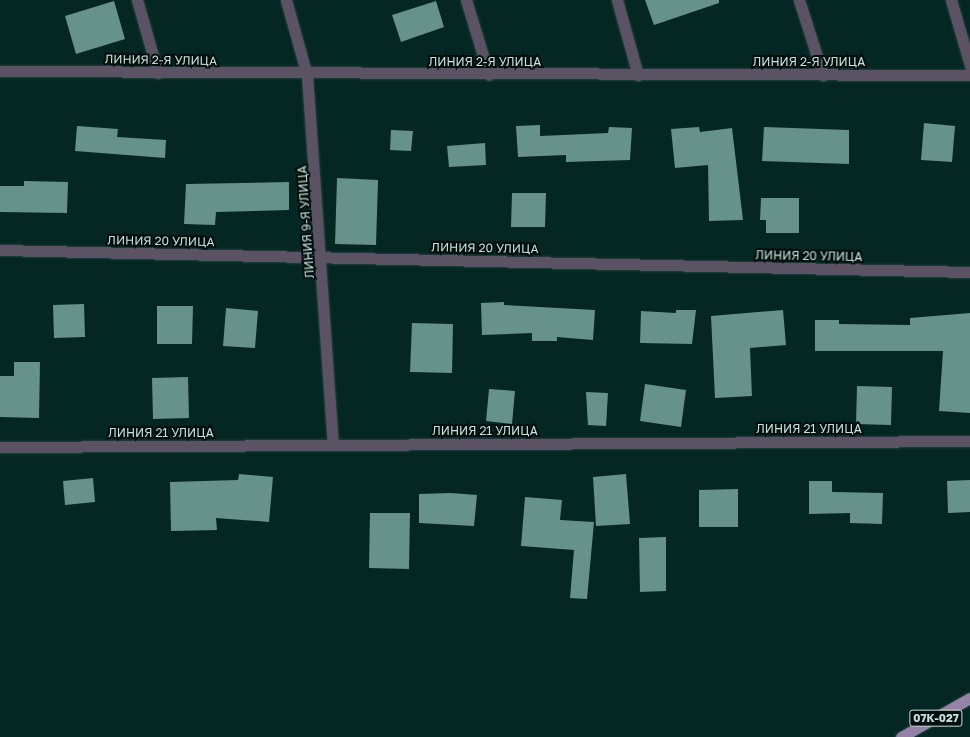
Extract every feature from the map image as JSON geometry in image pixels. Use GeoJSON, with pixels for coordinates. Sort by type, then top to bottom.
{"type":"FeatureCollection","features":[{"type":"Feature","properties":{"kind":"main road","name":"07К-027"},"geometry":{"type":"LineString","coordinates":[[901,737],[970,698]]}},
{"type":"Feature","properties":{"kind":"street"},"geometry":{"type":"LineString","coordinates":[[137,0],[158,73]]}},
{"type":"Feature","properties":{"kind":"street","name":"ЛИНИЯ 9-Я УЛИЦА"},"geometry":{"type":"LineString","coordinates":[[286,0],[307,74],[322,258],[334,445]]}},
{"type":"Feature","properties":{"kind":"street"},"geometry":{"type":"LineString","coordinates":[[466,0],[489,74]]}},
{"type":"Feature","properties":{"kind":"street"},"geometry":{"type":"LineString","coordinates":[[617,0],[638,75]]}},
{"type":"Feature","properties":{"kind":"street"},"geometry":{"type":"LineString","coordinates":[[799,0],[823,75]]}},
{"type":"Feature","properties":{"kind":"street"},"geometry":{"type":"LineString","coordinates":[[951,0],[970,65]]}},
{"type":"Feature","properties":{"kind":"street","name":"ЛИНИЯ 2-Я УЛИЦА"},"geometry":{"type":"LineString","coordinates":[[0,71],[307,74],[970,75]]}},
{"type":"Feature","properties":{"kind":"street","name":"ЛИНИЯ 20 УЛИЦА"},"geometry":{"type":"LineString","coordinates":[[0,250],[970,272]]}},
{"type":"Feature","properties":{"kind":"street","name":"ЛИНИЯ 21 УЛИЦА"},"geometry":{"type":"LineString","coordinates":[[0,447],[970,441]]}},
{"type":"Feature","properties":{"kind":"building"},"geometry":{"type":"Polygon","coordinates":[[[645,0],[719,0],[719,3],[654,25],[645,0]]]}},
{"type":"Feature","properties":{"kind":"building"},"geometry":{"type":"Polygon","coordinates":[[[114,1],[125,39],[76,54],[65,16],[114,1]]]}},
{"type":"Feature","properties":{"kind":"building"},"geometry":{"type":"Polygon","coordinates":[[[436,1],[444,27],[401,42],[392,15],[436,1]]]}},
{"type":"Feature","properties":{"kind":"building"},"geometry":{"type":"Polygon","coordinates":[[[924,123],[955,126],[952,162],[921,160],[924,123]]]}},
{"type":"Feature","properties":{"kind":"building"},"geometry":{"type":"Polygon","coordinates":[[[540,125],[540,136],[608,133],[609,127],[632,128],[630,160],[566,162],[566,155],[518,157],[516,126],[540,125]]]}},
{"type":"Feature","properties":{"kind":"building"},"geometry":{"type":"Polygon","coordinates":[[[77,126],[118,129],[117,137],[166,140],[165,158],[75,151],[77,126]]]}},
{"type":"Feature","properties":{"kind":"building"},"geometry":{"type":"Polygon","coordinates":[[[699,127],[700,132],[732,128],[743,220],[709,221],[708,165],[675,168],[671,129],[699,127]]]}},
{"type":"Feature","properties":{"kind":"building"},"geometry":{"type":"Polygon","coordinates":[[[764,127],[849,130],[849,164],[762,161],[764,127]]]}},
{"type":"Feature","properties":{"kind":"building"},"geometry":{"type":"Polygon","coordinates":[[[391,130],[413,131],[411,151],[390,150],[391,130]]]}},
{"type":"Feature","properties":{"kind":"building"},"geometry":{"type":"Polygon","coordinates":[[[485,143],[486,165],[449,167],[447,146],[485,143]]]}},
{"type":"Feature","properties":{"kind":"building"},"geometry":{"type":"Polygon","coordinates":[[[337,178],[378,180],[376,245],[335,244],[337,178]]]}},
{"type":"Feature","properties":{"kind":"building"},"geometry":{"type":"Polygon","coordinates":[[[24,181],[68,182],[67,213],[0,212],[0,186],[24,186],[24,181]]]}},
{"type":"Feature","properties":{"kind":"building"},"geometry":{"type":"Polygon","coordinates":[[[289,182],[289,210],[216,212],[215,225],[184,224],[186,184],[289,182]]]}},
{"type":"Feature","properties":{"kind":"building"},"geometry":{"type":"Polygon","coordinates":[[[512,193],[546,193],[545,227],[511,227],[512,193]]]}},
{"type":"Feature","properties":{"kind":"building"},"geometry":{"type":"Polygon","coordinates":[[[761,198],[799,198],[799,233],[766,233],[766,220],[760,220],[761,198]]]}},
{"type":"Feature","properties":{"kind":"building"},"geometry":{"type":"Polygon","coordinates":[[[504,302],[504,305],[595,310],[593,340],[557,337],[557,341],[532,341],[532,333],[482,335],[481,303],[504,302]]]}},
{"type":"Feature","properties":{"kind":"building"},"geometry":{"type":"Polygon","coordinates":[[[84,304],[85,337],[54,338],[53,305],[84,304]]]}},
{"type":"Feature","properties":{"kind":"building"},"geometry":{"type":"Polygon","coordinates":[[[157,306],[193,306],[192,344],[157,344],[157,306]]]}},
{"type":"Feature","properties":{"kind":"building"},"geometry":{"type":"Polygon","coordinates":[[[226,308],[258,311],[255,348],[223,346],[226,308]]]}},
{"type":"Feature","properties":{"kind":"building"},"geometry":{"type":"Polygon","coordinates":[[[676,310],[696,310],[692,344],[640,343],[641,311],[676,313],[676,310]]]}},
{"type":"Feature","properties":{"kind":"building"},"geometry":{"type":"Polygon","coordinates":[[[783,310],[786,345],[750,348],[752,396],[715,398],[711,316],[783,310]]]}},
{"type":"Feature","properties":{"kind":"building"},"geometry":{"type":"Polygon","coordinates":[[[970,313],[970,413],[939,411],[943,351],[815,351],[815,320],[839,320],[839,324],[910,325],[910,318],[970,313]]]}},
{"type":"Feature","properties":{"kind":"building"},"geometry":{"type":"Polygon","coordinates":[[[412,323],[453,324],[452,373],[410,372],[412,323]]]}},
{"type":"Feature","properties":{"kind":"building"},"geometry":{"type":"Polygon","coordinates":[[[14,362],[40,362],[39,418],[0,417],[0,376],[14,376],[14,362]]]}},
{"type":"Feature","properties":{"kind":"building"},"geometry":{"type":"Polygon","coordinates":[[[188,377],[189,418],[153,419],[152,378],[188,377]]]}},
{"type":"Feature","properties":{"kind":"building"},"geometry":{"type":"Polygon","coordinates":[[[645,384],[686,390],[681,427],[640,421],[645,384]]]}},
{"type":"Feature","properties":{"kind":"building"},"geometry":{"type":"Polygon","coordinates":[[[857,386],[892,387],[891,425],[856,424],[857,386]]]}},
{"type":"Feature","properties":{"kind":"building"},"geometry":{"type":"Polygon","coordinates":[[[489,389],[515,391],[512,424],[486,421],[489,389]]]}},
{"type":"Feature","properties":{"kind":"building"},"geometry":{"type":"Polygon","coordinates":[[[586,392],[608,393],[606,426],[588,425],[586,392]]]}},
{"type":"Feature","properties":{"kind":"building"},"geometry":{"type":"Polygon","coordinates":[[[239,474],[273,477],[269,522],[216,518],[217,530],[171,531],[170,482],[238,480],[239,474]]]}},
{"type":"Feature","properties":{"kind":"building"},"geometry":{"type":"Polygon","coordinates":[[[626,474],[630,524],[596,526],[593,477],[626,474]]]}},
{"type":"Feature","properties":{"kind":"building"},"geometry":{"type":"Polygon","coordinates":[[[93,478],[95,502],[65,505],[63,481],[93,478]]]}},
{"type":"Feature","properties":{"kind":"building"},"geometry":{"type":"Polygon","coordinates":[[[970,480],[970,512],[948,513],[947,481],[970,480]]]}},
{"type":"Feature","properties":{"kind":"building"},"geometry":{"type":"Polygon","coordinates":[[[809,481],[832,481],[832,492],[883,493],[882,524],[850,523],[850,513],[809,514],[809,481]]]}},
{"type":"Feature","properties":{"kind":"building"},"geometry":{"type":"Polygon","coordinates":[[[738,489],[738,527],[699,527],[699,490],[738,489]]]}},
{"type":"Feature","properties":{"kind":"building"},"geometry":{"type":"Polygon","coordinates":[[[451,493],[477,495],[474,526],[419,523],[419,494],[451,493]]]}},
{"type":"Feature","properties":{"kind":"building"},"geometry":{"type":"Polygon","coordinates":[[[525,497],[562,500],[560,520],[594,522],[587,599],[570,598],[574,550],[521,546],[525,497]]]}},
{"type":"Feature","properties":{"kind":"building"},"geometry":{"type":"Polygon","coordinates":[[[370,513],[410,513],[409,569],[369,568],[370,513]]]}},
{"type":"Feature","properties":{"kind":"building"},"geometry":{"type":"Polygon","coordinates":[[[666,537],[666,591],[640,592],[639,538],[666,537]]]}}]}
